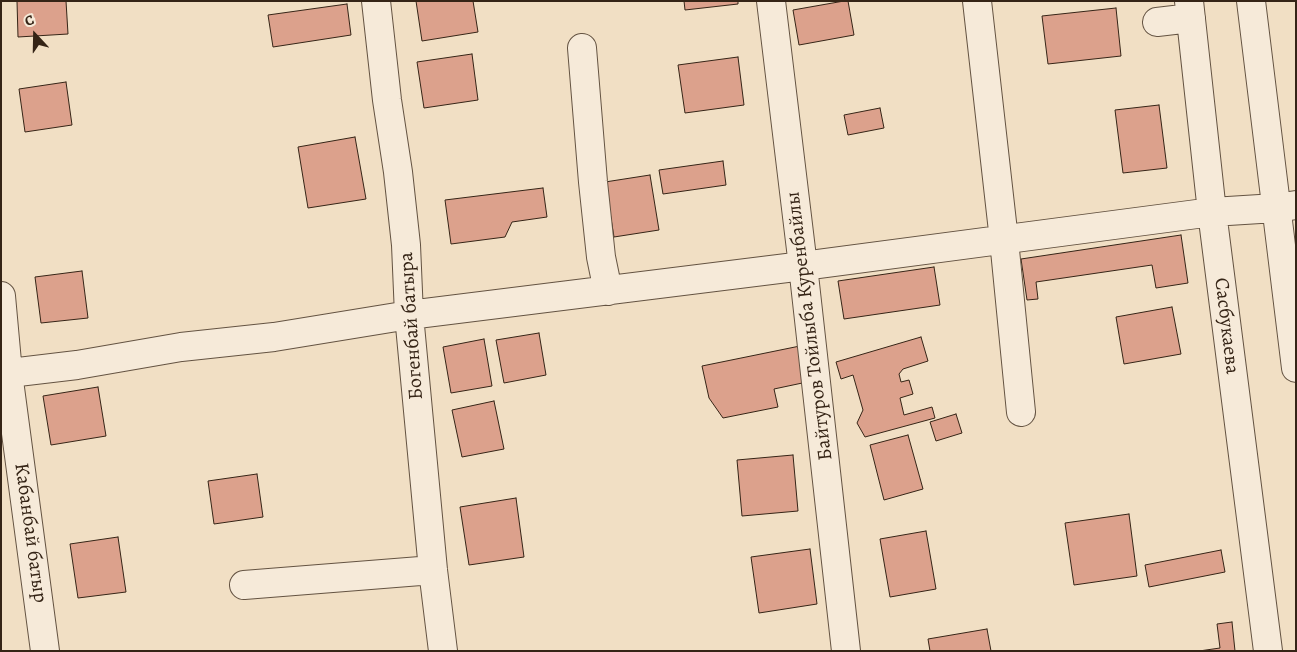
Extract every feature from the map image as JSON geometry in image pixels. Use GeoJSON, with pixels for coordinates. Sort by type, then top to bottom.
{"type":"FeatureCollection","features":[{"type":"Feature","properties":{"kind":"street","name":"Богенбай батыра"},"geometry":{"type":"LineString","coordinates":[[376,1],[406,245],[409,315],[433,570],[443,651]]}},
{"type":"Feature","properties":{"kind":"street","name":"Байтуров Тойлыба Куренбайлы"},"geometry":{"type":"LineString","coordinates":[[771,1],[846,651]]}},
{"type":"Feature","properties":{"kind":"street"},"geometry":{"type":"LineString","coordinates":[[976,1],[1004,240],[1021,412]]}},
{"type":"Feature","properties":{"kind":"street"},"geometry":{"type":"LineString","coordinates":[[1251,1],[1286,207],[1296,368]]}},
{"type":"Feature","properties":{"kind":"street"},"geometry":{"type":"LineString","coordinates":[[1158,22],[1190,9]]}},
{"type":"Feature","properties":{"kind":"street","name":"Сасбукаева"},"geometry":{"type":"LineString","coordinates":[[1190,9],[1212,212],[1268,651]]}},
{"type":"Feature","properties":{"kind":"street"},"geometry":{"type":"LineString","coordinates":[[582,48],[594,192],[601,257],[608,291]]}},
{"type":"Feature","properties":{"kind":"street"},"geometry":{"type":"LineString","coordinates":[[5,374],[77,365],[181,347],[274,337],[409,315],[803,266],[1212,212],[1286,207]]}},
{"type":"Feature","properties":{"kind":"street","name":"Кабанбай батыр"},"geometry":{"type":"LineString","coordinates":[[1,296],[5,374],[46,651]]}},
{"type":"Feature","properties":{"kind":"street"},"geometry":{"type":"LineString","coordinates":[[244,585],[433,570]]}},
{"type":"Feature","properties":{"kind":"building"},"geometry":{"type":"Polygon","coordinates":[[[17,1],[66,1],[68,34],[18,37],[17,1]]]}},
{"type":"Feature","properties":{"kind":"building"},"geometry":{"type":"Polygon","coordinates":[[[416,1],[473,1],[478,32],[422,41],[416,1]]]}},
{"type":"Feature","properties":{"kind":"building"},"geometry":{"type":"Polygon","coordinates":[[[684,1],[738,1],[738,4],[685,10],[684,1]]]}},
{"type":"Feature","properties":{"kind":"building"},"geometry":{"type":"Polygon","coordinates":[[[848,1],[854,35],[799,45],[793,10],[848,1]]]}},
{"type":"Feature","properties":{"kind":"building"},"geometry":{"type":"Polygon","coordinates":[[[347,4],[351,35],[273,47],[268,15],[347,4]]]}},
{"type":"Feature","properties":{"kind":"building"},"geometry":{"type":"Polygon","coordinates":[[[1116,8],[1121,56],[1048,64],[1042,16],[1116,8]]]}},
{"type":"Feature","properties":{"kind":"building"},"geometry":{"type":"Polygon","coordinates":[[[472,54],[478,100],[424,108],[417,62],[472,54]]]}},
{"type":"Feature","properties":{"kind":"building"},"geometry":{"type":"Polygon","coordinates":[[[738,57],[744,105],[685,113],[678,65],[738,57]]]}},
{"type":"Feature","properties":{"kind":"building"},"geometry":{"type":"Polygon","coordinates":[[[66,82],[72,125],[25,132],[19,89],[66,82]]]}},
{"type":"Feature","properties":{"kind":"building"},"geometry":{"type":"Polygon","coordinates":[[[1159,105],[1167,168],[1123,173],[1115,110],[1159,105]]]}},
{"type":"Feature","properties":{"kind":"building"},"geometry":{"type":"Polygon","coordinates":[[[880,108],[884,128],[848,135],[844,115],[880,108]]]}},
{"type":"Feature","properties":{"kind":"building"},"geometry":{"type":"Polygon","coordinates":[[[355,137],[366,199],[308,208],[298,147],[355,137]]]}},
{"type":"Feature","properties":{"kind":"building"},"geometry":{"type":"Polygon","coordinates":[[[723,161],[726,185],[663,194],[659,170],[723,161]]]}},
{"type":"Feature","properties":{"kind":"building"},"geometry":{"type":"Polygon","coordinates":[[[650,175],[659,230],[614,237],[605,182],[650,175]]]}},
{"type":"Feature","properties":{"kind":"building"},"geometry":{"type":"Polygon","coordinates":[[[543,188],[547,217],[512,222],[505,237],[451,244],[445,200],[543,188]]]}},
{"type":"Feature","properties":{"kind":"building"},"geometry":{"type":"Polygon","coordinates":[[[1181,235],[1188,283],[1156,288],[1152,265],[1036,282],[1038,299],[1027,300],[1021,259],[1181,235]]]}},
{"type":"Feature","properties":{"kind":"building"},"geometry":{"type":"Polygon","coordinates":[[[934,267],[940,305],[844,319],[838,281],[934,267]]]}},
{"type":"Feature","properties":{"kind":"building"},"geometry":{"type":"Polygon","coordinates":[[[82,271],[88,318],[41,323],[35,277],[82,271]]]}},
{"type":"Feature","properties":{"kind":"building"},"geometry":{"type":"Polygon","coordinates":[[[1172,307],[1181,354],[1124,364],[1116,317],[1172,307]]]}},
{"type":"Feature","properties":{"kind":"building"},"geometry":{"type":"Polygon","coordinates":[[[539,333],[546,375],[504,383],[496,340],[539,333]]]}},
{"type":"Feature","properties":{"kind":"building"},"geometry":{"type":"Polygon","coordinates":[[[921,337],[928,361],[903,369],[899,374],[901,382],[909,380],[913,394],[900,398],[904,415],[932,407],[935,418],[865,437],[857,423],[863,410],[853,375],[841,379],[836,362],[921,337]]]}},
{"type":"Feature","properties":{"kind":"building"},"geometry":{"type":"Polygon","coordinates":[[[484,339],[492,386],[451,393],[443,347],[484,339]]]}},
{"type":"Feature","properties":{"kind":"building"},"geometry":{"type":"Polygon","coordinates":[[[800,346],[807,382],[774,389],[778,407],[723,418],[709,398],[702,366],[800,346]]]}},
{"type":"Feature","properties":{"kind":"building"},"geometry":{"type":"Polygon","coordinates":[[[98,387],[106,436],[51,445],[43,396],[98,387]]]}},
{"type":"Feature","properties":{"kind":"building"},"geometry":{"type":"Polygon","coordinates":[[[494,401],[504,449],[462,457],[452,410],[494,401]]]}},
{"type":"Feature","properties":{"kind":"building"},"geometry":{"type":"Polygon","coordinates":[[[956,414],[962,433],[936,441],[930,422],[956,414]]]}},
{"type":"Feature","properties":{"kind":"building"},"geometry":{"type":"Polygon","coordinates":[[[908,435],[923,489],[884,500],[870,445],[908,435]]]}},
{"type":"Feature","properties":{"kind":"building"},"geometry":{"type":"Polygon","coordinates":[[[793,455],[798,511],[742,516],[737,460],[793,455]]]}},
{"type":"Feature","properties":{"kind":"building"},"geometry":{"type":"Polygon","coordinates":[[[257,474],[263,517],[214,524],[208,481],[257,474]]]}},
{"type":"Feature","properties":{"kind":"building"},"geometry":{"type":"Polygon","coordinates":[[[516,498],[524,557],[469,565],[460,507],[516,498]]]}},
{"type":"Feature","properties":{"kind":"building"},"geometry":{"type":"Polygon","coordinates":[[[1129,514],[1137,576],[1074,585],[1065,523],[1129,514]]]}},
{"type":"Feature","properties":{"kind":"building"},"geometry":{"type":"Polygon","coordinates":[[[926,531],[936,589],[890,597],[880,539],[926,531]]]}},
{"type":"Feature","properties":{"kind":"building"},"geometry":{"type":"Polygon","coordinates":[[[118,537],[126,592],[78,598],[70,544],[118,537]]]}},
{"type":"Feature","properties":{"kind":"building"},"geometry":{"type":"Polygon","coordinates":[[[810,549],[817,604],[759,613],[751,557],[810,549]]]}},
{"type":"Feature","properties":{"kind":"building"},"geometry":{"type":"Polygon","coordinates":[[[1221,550],[1225,572],[1149,587],[1145,565],[1221,550]]]}},
{"type":"Feature","properties":{"kind":"building"},"geometry":{"type":"Polygon","coordinates":[[[1232,622],[1235,651],[1199,651],[1220,648],[1217,624],[1232,622]]]}},
{"type":"Feature","properties":{"kind":"building"},"geometry":{"type":"Polygon","coordinates":[[[987,629],[991,651],[930,651],[928,639],[987,629]]]}}]}
